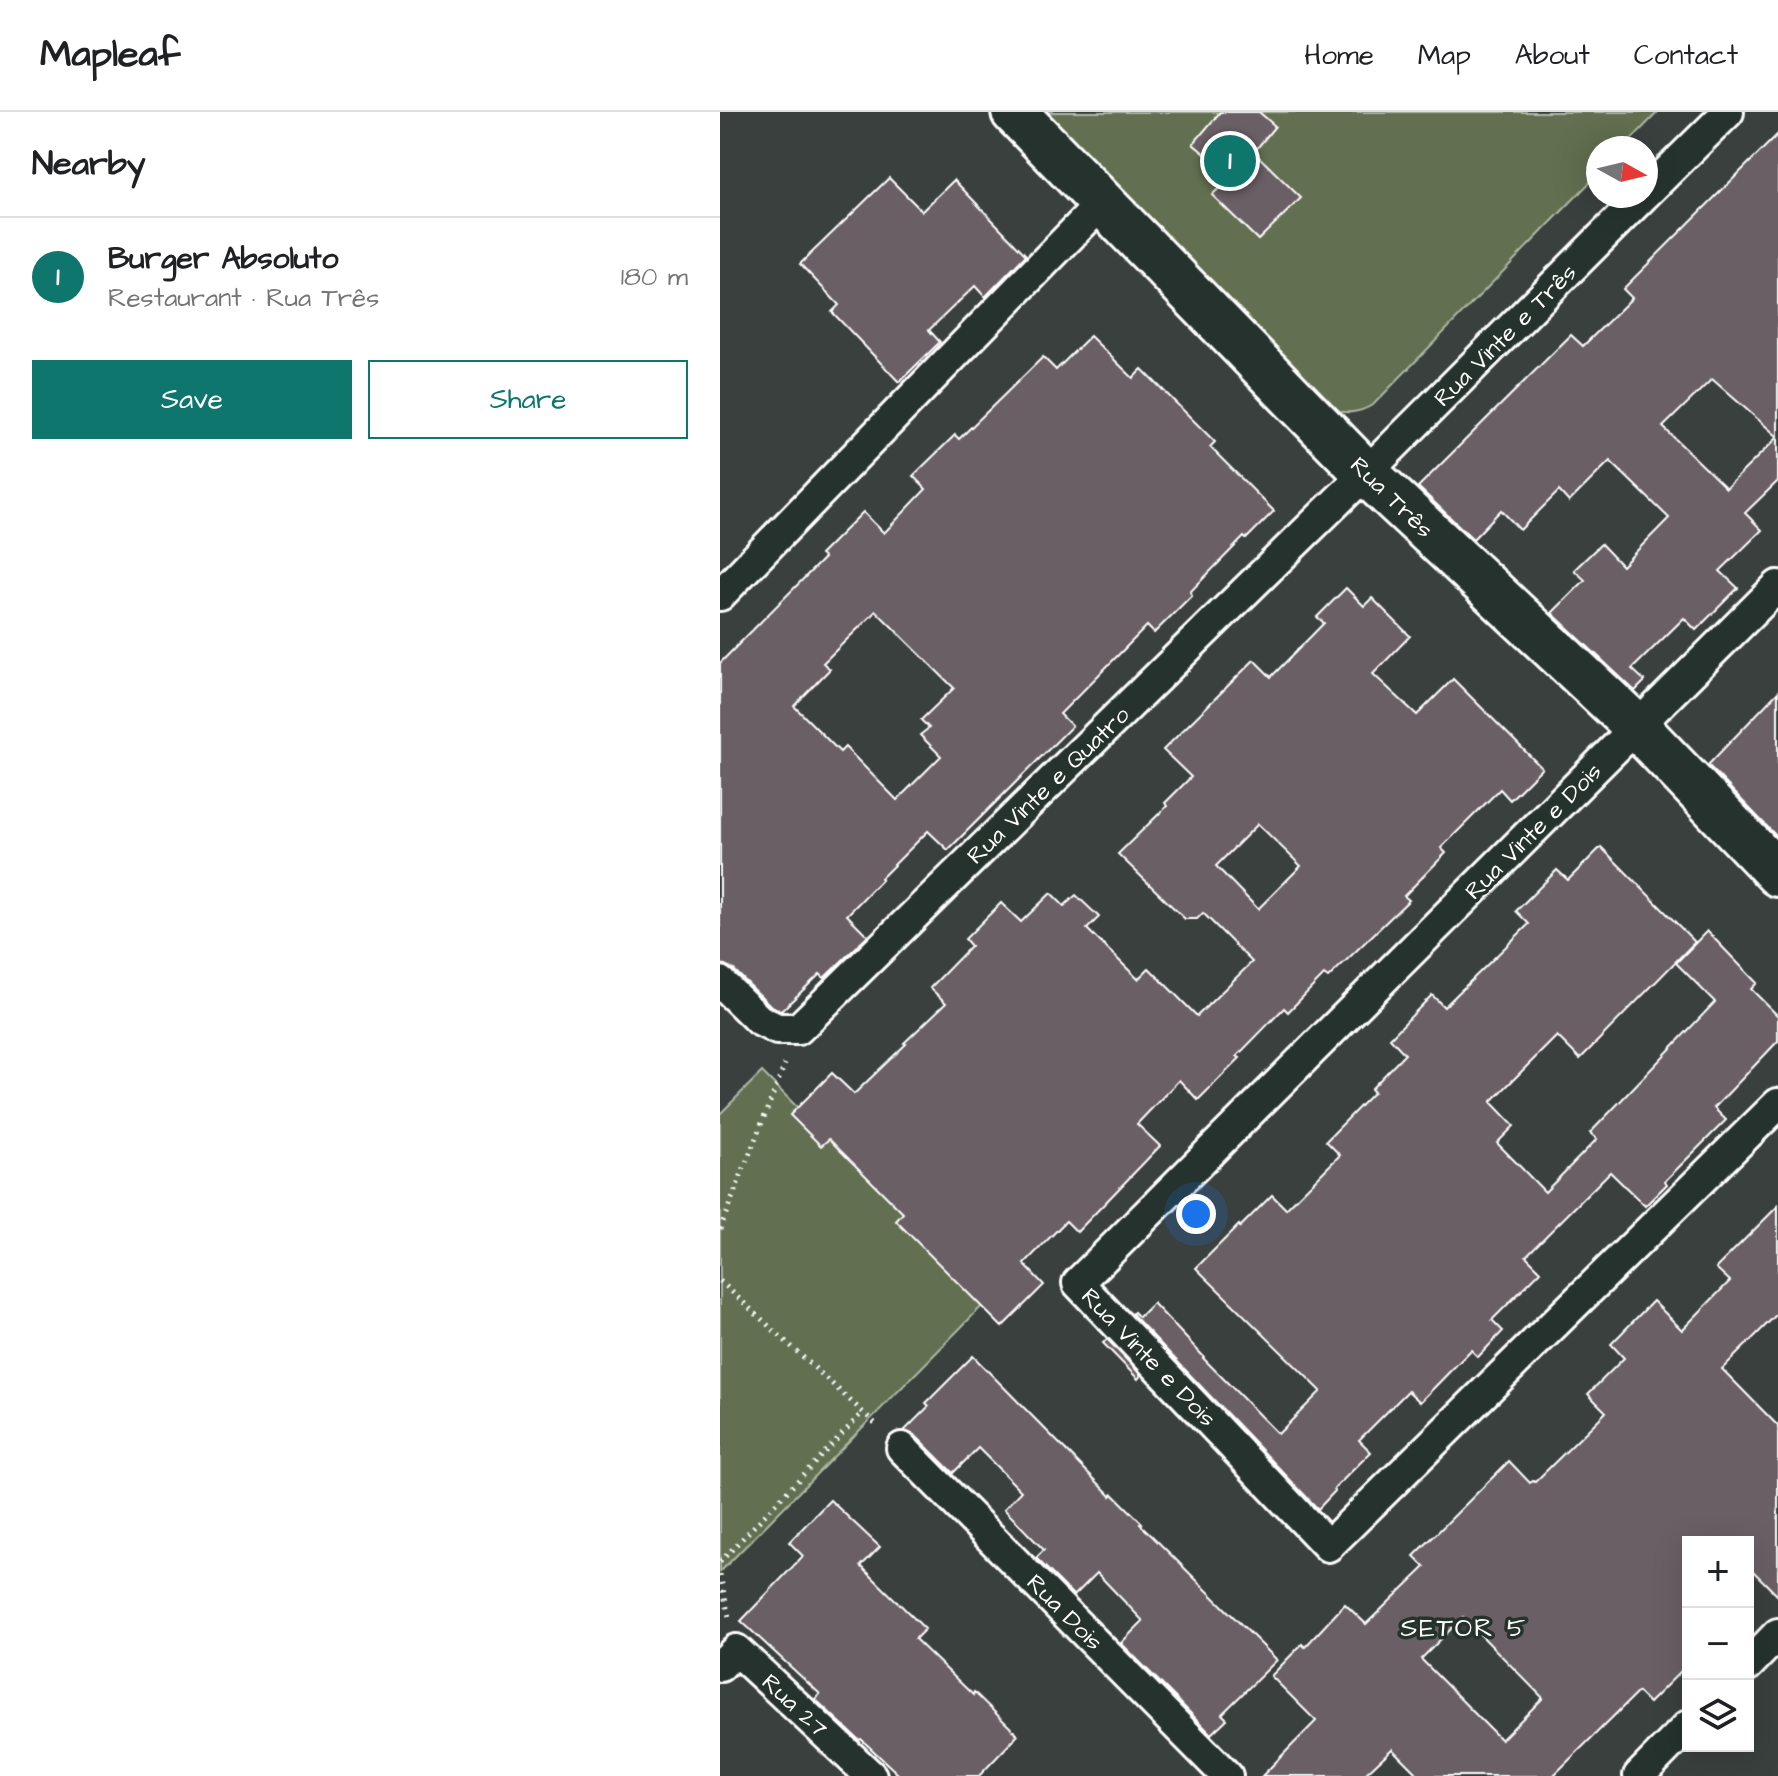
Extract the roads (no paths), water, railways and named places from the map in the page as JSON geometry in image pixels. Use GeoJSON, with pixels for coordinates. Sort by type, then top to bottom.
{"type":"FeatureCollection","features":[{"type":"Feature","properties":{"kind":"street","name":"Rua Três"},"geometry":{"type":"LineString","coordinates":[[1014,112],[1366,473],[1637,727],[1778,874]]}},
{"type":"Feature","properties":{"kind":"street","name":"Rua Vinte e Três"},"geometry":{"type":"LineString","coordinates":[[1658,182],[1728,112]]}},
{"type":"Feature","properties":{"kind":"street"},"geometry":{"type":"LineString","coordinates":[[720,595],[1103,202]]}},
{"type":"Feature","properties":{"kind":"street","name":"Rua Vinte e Três"},"geometry":{"type":"LineString","coordinates":[[1366,473],[1632,208]]}},
{"type":"Feature","properties":{"kind":"street","name":"Rua Vinte e Quatro"},"geometry":{"type":"LineString","coordinates":[[720,982],[759,1020],[777,1029],[798,1029],[1366,473]]}},
{"type":"Feature","properties":{"kind":"street"},"geometry":{"type":"LineString","coordinates":[[1637,727],[1778,586]]}},
{"type":"Feature","properties":{"kind":"street","name":"Rua Vinte e Dois"},"geometry":{"type":"LineString","coordinates":[[1637,727],[1078,1283],[1328,1546],[1778,1104]]}},
{"type":"Feature","properties":{"kind":"street","name":"Rua Dois"},"geometry":{"type":"LineString","coordinates":[[902,1448],[1227,1776]]}},
{"type":"Feature","properties":{"kind":"street"},"geometry":{"type":"LineString","coordinates":[[1754,1659],[1778,1634]]}},
{"type":"Feature","properties":{"kind":"street","name":"Rua 27"},"geometry":{"type":"LineString","coordinates":[[720,1666],[736,1650],[871,1776]]}},
{"type":"Feature","properties":{"kind":"street"},"geometry":{"type":"LineString","coordinates":[[1639,1776],[1682,1732]]}},
{"type":"Feature","properties":{"kind":"place","name":"Burger Absoluto"},"geometry":{"type":"Point","coordinates":[1230,161]}},
{"type":"Feature","properties":{"kind":"district","name":"SETOR 5"},"geometry":{"type":"Point","coordinates":[1464,1627]}}]}
